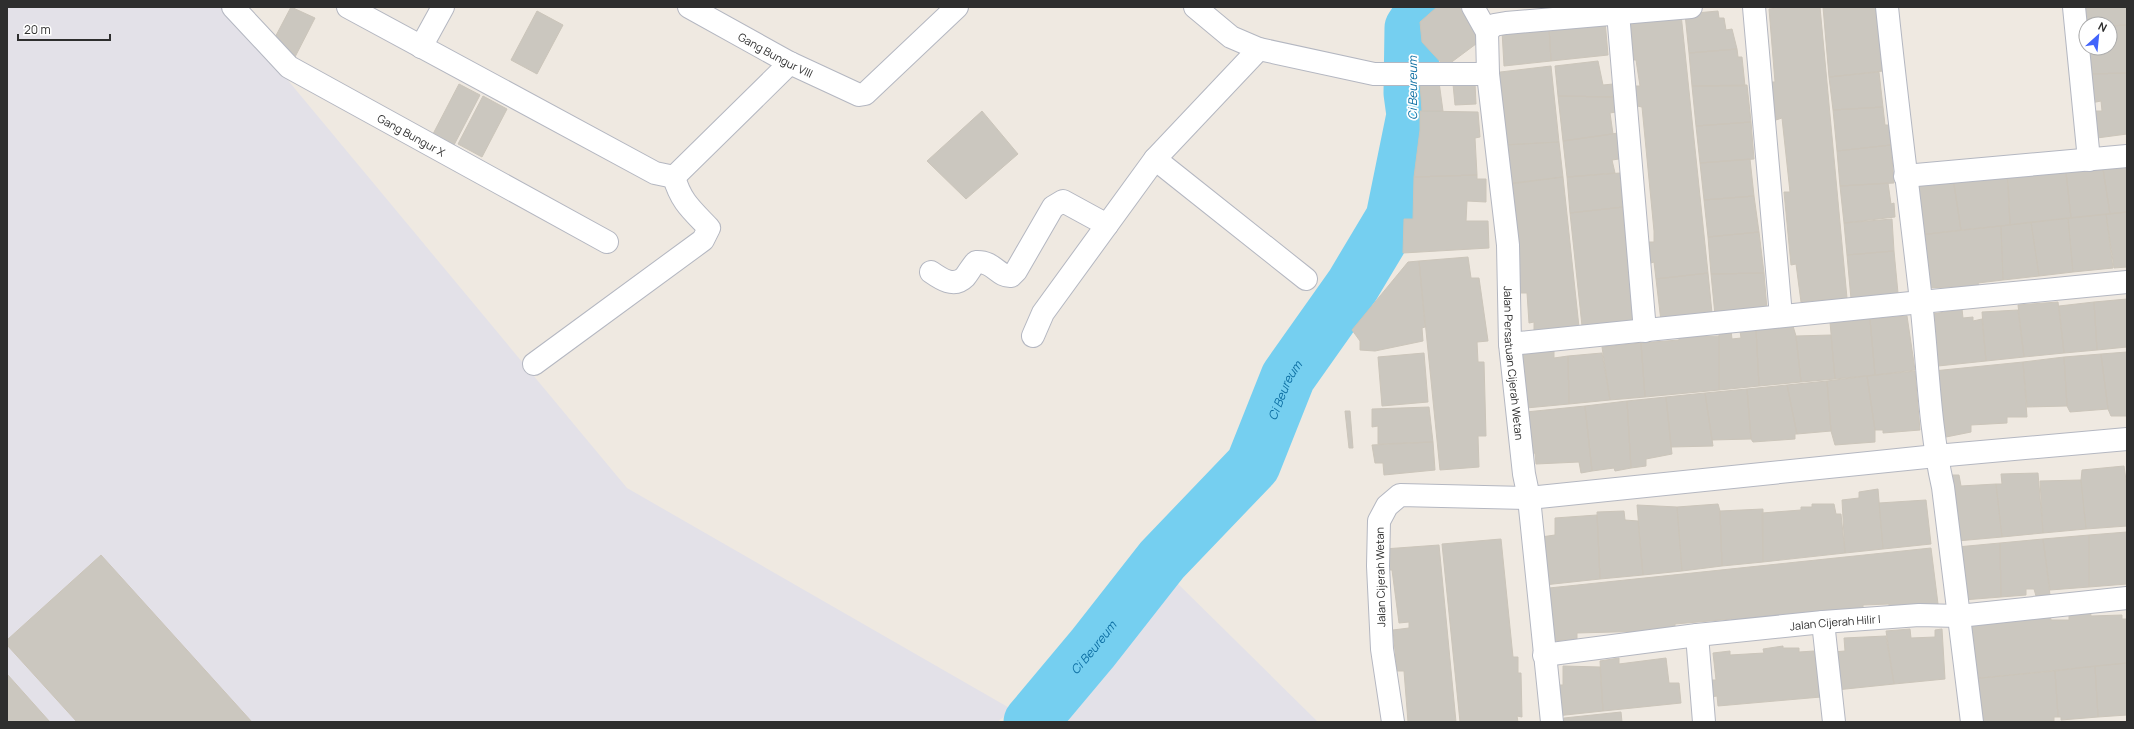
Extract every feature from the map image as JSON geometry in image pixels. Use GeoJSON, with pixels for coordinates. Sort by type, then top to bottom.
{"type":"FeatureCollection","features":[{"type":"Feature","properties":{"kind":"street","name":"Gang Bungur X"},"geometry":{"type":"LineString","coordinates":[[233,7],[289,67],[607,242]]}},
{"type":"Feature","properties":{"kind":"street"},"geometry":{"type":"LineString","coordinates":[[348,7],[655,174],[674,177]]}},
{"type":"Feature","properties":{"kind":"street"},"geometry":{"type":"LineString","coordinates":[[421,47],[443,7]]}},
{"type":"Feature","properties":{"kind":"street","name":"Gang Bungur VIII"},"geometry":{"type":"LineString","coordinates":[[689,7],[790,63],[859,95],[865,94],[957,7]]}},
{"type":"Feature","properties":{"kind":"street"},"geometry":{"type":"LineString","coordinates":[[1195,7],[1231,37],[1259,49],[1374,74],[1488,74]]}},
{"type":"Feature","properties":{"kind":"street"},"geometry":{"type":"LineString","coordinates":[[1487,32],[1494,25],[1506,23],[1691,7]]}},
{"type":"Feature","properties":{"kind":"street"},"geometry":{"type":"LineString","coordinates":[[1754,7],[1781,316]]}},
{"type":"Feature","properties":{"kind":"street"},"geometry":{"type":"LineString","coordinates":[[1887,7],[1905,176],[1921,302],[1936,456],[1943,487],[1972,722]]}},
{"type":"Feature","properties":{"kind":"street"},"geometry":{"type":"LineString","coordinates":[[2074,7],[2090,160]]}},
{"type":"Feature","properties":{"kind":"street","name":"Jalan Persatuan Cijerah Wetan"},"geometry":{"type":"LineString","coordinates":[[1477,9],[1487,32],[1488,74],[1508,245],[1510,344],[1524,474],[1529,498],[1552,722]]}},
{"type":"Feature","properties":{"kind":"street"},"geometry":{"type":"LineString","coordinates":[[1618,14],[1645,331]]}},
{"type":"Feature","properties":{"kind":"street"},"geometry":{"type":"LineString","coordinates":[[1033,336],[1043,313],[1155,159],[1259,49]]}},
{"type":"Feature","properties":{"kind":"street"},"geometry":{"type":"LineString","coordinates":[[674,177],[790,63]]}},
{"type":"Feature","properties":{"kind":"street"},"geometry":{"type":"LineString","coordinates":[[1905,176],[2127,156]]}},
{"type":"Feature","properties":{"kind":"street"},"geometry":{"type":"LineString","coordinates":[[1155,159],[1306,279]]}},
{"type":"Feature","properties":{"kind":"street"},"geometry":{"type":"LineString","coordinates":[[534,364],[703,240],[708,228],[684,202],[678,193],[674,177]]}},
{"type":"Feature","properties":{"kind":"street"},"geometry":{"type":"LineString","coordinates":[[931,272],[942,280],[956,282],[964,278],[976,262],[985,262],[1004,275],[1011,276],[1016,272],[1053,207],[1063,201],[1107,225]]}},
{"type":"Feature","properties":{"kind":"street"},"geometry":{"type":"LineString","coordinates":[[1510,344],[2127,282]]}},
{"type":"Feature","properties":{"kind":"street","name":"Jalan Cijerah Wetan"},"geometry":{"type":"LineString","coordinates":[[1393,722],[1382,649],[1378,566],[1379,521],[1387,506],[1400,495],[1529,498],[1936,456],[2127,439]]}},
{"type":"Feature","properties":{"kind":"street","name":"Jalan Cijerah Hilir I"},"geometry":{"type":"LineString","coordinates":[[1544,655],[1697,635],[1823,622],[1919,615],[1959,616],[2127,598]]}},
{"type":"Feature","properties":{"kind":"street"},"geometry":{"type":"LineString","coordinates":[[1823,622],[1834,722]]}},
{"type":"Feature","properties":{"kind":"street"},"geometry":{"type":"LineString","coordinates":[[1697,635],[1704,722]]}},
{"type":"Feature","properties":{"kind":"shaded area"},"geometry":{"type":"Polygon","coordinates":[[[7,7],[227,7],[627,488],[1013,710],[997,722],[7,722],[7,7]]]}},
{"type":"Feature","properties":{"kind":"shaded area"},"geometry":{"type":"Polygon","coordinates":[[[1169,575],[1318,722],[1045,722],[1169,575]]]}},
{"type":"Feature","properties":{"kind":"building"},"geometry":{"type":"Polygon","coordinates":[[[291,7],[315,18],[295,57],[271,45],[291,7]]]}},
{"type":"Feature","properties":{"kind":"building"},"geometry":{"type":"Polygon","coordinates":[[[1437,7],[1459,7],[1484,38],[1445,67],[1422,42],[1420,22],[1437,7]]]}},
{"type":"Feature","properties":{"kind":"building"},"geometry":{"type":"Polygon","coordinates":[[[1786,7],[1820,7],[1847,298],[1801,302],[1796,264],[1791,265],[1784,192],[1790,192],[1782,118],[1776,120],[1771,82],[1775,82],[1769,9],[1786,7]]]}},
{"type":"Feature","properties":{"kind":"building"},"geometry":{"type":"Polygon","coordinates":[[[1823,7],[1877,7],[1883,71],[1829,77],[1823,7]]]}},
{"type":"Feature","properties":{"kind":"building"},"geometry":{"type":"Polygon","coordinates":[[[2079,7],[2127,7],[2127,25],[2118,26],[2118,16],[2083,16],[2079,7]]]}},
{"type":"Feature","properties":{"kind":"building"},"geometry":{"type":"Polygon","coordinates":[[[537,11],[563,25],[537,74],[511,60],[537,11]]]}},
{"type":"Feature","properties":{"kind":"building"},"geometry":{"type":"Polygon","coordinates":[[[1718,11],[1719,18],[1724,18],[1726,30],[1732,29],[1737,49],[1689,53],[1685,14],[1718,11]]]}},
{"type":"Feature","properties":{"kind":"building"},"geometry":{"type":"Polygon","coordinates":[[[1681,14],[1708,273],[1656,279],[1654,262],[1651,263],[1649,242],[1654,242],[1654,231],[1642,107],[1637,106],[1633,86],[1640,86],[1636,60],[1634,60],[1630,19],[1681,14]]]}},
{"type":"Feature","properties":{"kind":"building"},"geometry":{"type":"Polygon","coordinates":[[[1605,21],[1608,55],[1551,61],[1549,27],[1605,21]]]}},
{"type":"Feature","properties":{"kind":"building"},"geometry":{"type":"Polygon","coordinates":[[[2127,25],[2127,73],[2089,74],[2088,56],[2118,56],[2118,26],[2127,25]]]}},
{"type":"Feature","properties":{"kind":"building"},"geometry":{"type":"Polygon","coordinates":[[[1549,27],[1551,61],[1504,66],[1502,31],[1549,27]]]}},
{"type":"Feature","properties":{"kind":"building"},"geometry":{"type":"Polygon","coordinates":[[[1737,49],[1738,57],[1742,57],[1745,86],[1692,86],[1689,53],[1737,49]]]}},
{"type":"Feature","properties":{"kind":"building"},"geometry":{"type":"Polygon","coordinates":[[[1598,61],[1603,85],[1613,84],[1614,97],[1558,96],[1555,66],[1598,61]]]}},
{"type":"Feature","properties":{"kind":"building"},"geometry":{"type":"Polygon","coordinates":[[[1551,66],[1559,142],[1506,145],[1492,73],[1551,66]]]}},
{"type":"Feature","properties":{"kind":"building"},"geometry":{"type":"Polygon","coordinates":[[[1879,72],[1883,107],[1833,110],[1829,77],[1879,72]]]}},
{"type":"Feature","properties":{"kind":"building"},"geometry":{"type":"Polygon","coordinates":[[[2127,73],[2127,134],[2097,138],[2095,111],[2102,111],[2101,101],[2091,103],[2089,74],[2127,73]]]}},
{"type":"Feature","properties":{"kind":"building"},"geometry":{"type":"Polygon","coordinates":[[[1439,82],[1443,111],[1422,111],[1420,84],[1439,82]]]}},
{"type":"Feature","properties":{"kind":"building"},"geometry":{"type":"Polygon","coordinates":[[[1475,83],[1476,104],[1455,105],[1453,84],[1475,83]]]}},
{"type":"Feature","properties":{"kind":"building"},"geometry":{"type":"Polygon","coordinates":[[[459,84],[480,95],[454,145],[433,134],[459,84]]]}},
{"type":"Feature","properties":{"kind":"building"},"geometry":{"type":"Polygon","coordinates":[[[1747,85],[1751,122],[1696,126],[1692,86],[1747,85]]]}},
{"type":"Feature","properties":{"kind":"building"},"geometry":{"type":"Polygon","coordinates":[[[483,96],[507,109],[482,157],[458,144],[483,96]]]}},
{"type":"Feature","properties":{"kind":"building"},"geometry":{"type":"Polygon","coordinates":[[[1558,96],[1614,97],[1616,112],[1610,113],[1613,134],[1563,141],[1558,96]]]}},
{"type":"Feature","properties":{"kind":"building"},"geometry":{"type":"Polygon","coordinates":[[[1883,107],[1885,125],[1889,125],[1891,145],[1837,151],[1833,110],[1883,107]]]}},
{"type":"Feature","properties":{"kind":"building"},"geometry":{"type":"Polygon","coordinates":[[[982,111],[1018,154],[966,199],[927,161],[982,111]]]}},
{"type":"Feature","properties":{"kind":"building"},"geometry":{"type":"Polygon","coordinates":[[[1420,111],[1478,112],[1480,137],[1475,138],[1477,175],[1414,177],[1420,130],[1420,111]]]}},
{"type":"Feature","properties":{"kind":"building"},"geometry":{"type":"Polygon","coordinates":[[[1751,122],[1754,159],[1700,163],[1696,126],[1751,122]]]}},
{"type":"Feature","properties":{"kind":"building"},"geometry":{"type":"Polygon","coordinates":[[[1618,133],[1619,159],[1612,160],[1615,173],[1567,177],[1563,141],[1618,133]]]}},
{"type":"Feature","properties":{"kind":"building"},"geometry":{"type":"Polygon","coordinates":[[[1559,142],[1563,177],[1511,184],[1501,145],[1559,142]]]}},
{"type":"Feature","properties":{"kind":"building"},"geometry":{"type":"Polygon","coordinates":[[[1891,145],[1894,183],[1840,186],[1837,151],[1891,145]]]}},
{"type":"Feature","properties":{"kind":"building"},"geometry":{"type":"Polygon","coordinates":[[[1750,159],[1754,196],[1704,200],[1700,163],[1750,159]]]}},
{"type":"Feature","properties":{"kind":"building"},"geometry":{"type":"Polygon","coordinates":[[[2127,159],[2127,212],[2110,214],[2103,169],[2127,159]]]}},
{"type":"Feature","properties":{"kind":"building"},"geometry":{"type":"Polygon","coordinates":[[[2103,169],[2110,214],[2071,218],[2066,172],[2103,169]]]}},
{"type":"Feature","properties":{"kind":"building"},"geometry":{"type":"Polygon","coordinates":[[[2007,171],[2010,225],[1961,230],[1953,178],[2007,171]]]}},
{"type":"Feature","properties":{"kind":"building"},"geometry":{"type":"Polygon","coordinates":[[[2066,172],[2071,218],[2010,225],[2008,177],[2066,172]]]}},
{"type":"Feature","properties":{"kind":"building"},"geometry":{"type":"Polygon","coordinates":[[[1620,173],[1623,207],[1570,213],[1567,177],[1620,173]]]}},
{"type":"Feature","properties":{"kind":"building"},"geometry":{"type":"Polygon","coordinates":[[[1477,175],[1477,179],[1486,179],[1486,202],[1467,201],[1466,221],[1488,221],[1489,248],[1403,253],[1404,219],[1413,219],[1414,177],[1477,175]]]}},
{"type":"Feature","properties":{"kind":"building"},"geometry":{"type":"Polygon","coordinates":[[[1563,177],[1579,327],[1534,332],[1534,322],[1529,323],[1527,293],[1521,293],[1516,217],[1508,217],[1503,184],[1563,177]]]}},
{"type":"Feature","properties":{"kind":"building"},"geometry":{"type":"Polygon","coordinates":[[[1953,178],[1961,230],[1919,235],[1915,182],[1953,178]]]}},
{"type":"Feature","properties":{"kind":"building"},"geometry":{"type":"Polygon","coordinates":[[[1888,183],[1891,204],[1894,203],[1895,217],[1844,223],[1840,186],[1888,183]]]}},
{"type":"Feature","properties":{"kind":"building"},"geometry":{"type":"Polygon","coordinates":[[[1754,196],[1759,232],[1708,237],[1704,200],[1754,196]]]}},
{"type":"Feature","properties":{"kind":"building"},"geometry":{"type":"Polygon","coordinates":[[[1623,207],[1626,245],[1629,245],[1638,322],[1582,326],[1570,213],[1623,207]]]}},
{"type":"Feature","properties":{"kind":"building"},"geometry":{"type":"Polygon","coordinates":[[[2127,212],[2127,267],[2114,268],[2106,214],[2127,212]]]}},
{"type":"Feature","properties":{"kind":"building"},"geometry":{"type":"Polygon","coordinates":[[[2106,214],[2113,268],[2073,272],[2068,218],[2106,214]]]}},
{"type":"Feature","properties":{"kind":"building"},"geometry":{"type":"Polygon","coordinates":[[[2068,218],[2073,272],[2039,276],[2031,222],[2068,218]]]}},
{"type":"Feature","properties":{"kind":"building"},"geometry":{"type":"Polygon","coordinates":[[[1892,219],[1894,251],[1847,255],[1844,223],[1892,219]]]}},
{"type":"Feature","properties":{"kind":"building"},"geometry":{"type":"Polygon","coordinates":[[[2031,222],[2039,276],[2003,280],[2001,226],[2031,222]]]}},
{"type":"Feature","properties":{"kind":"building"},"geometry":{"type":"Polygon","coordinates":[[[2001,226],[2003,280],[1978,283],[1979,286],[1923,288],[1919,235],[2001,226]]]}},
{"type":"Feature","properties":{"kind":"building"},"geometry":{"type":"Polygon","coordinates":[[[1759,232],[1764,273],[1711,274],[1708,237],[1759,232]]]}},
{"type":"Feature","properties":{"kind":"building"},"geometry":{"type":"Polygon","coordinates":[[[1894,251],[1898,293],[1851,299],[1847,255],[1894,251]]]}},
{"type":"Feature","properties":{"kind":"building"},"geometry":{"type":"Polygon","coordinates":[[[1468,257],[1471,278],[1479,278],[1488,341],[1477,342],[1478,362],[1484,362],[1486,436],[1478,436],[1479,467],[1440,470],[1419,261],[1468,257]]]}},
{"type":"Feature","properties":{"kind":"building"},"geometry":{"type":"Polygon","coordinates":[[[1419,261],[1425,327],[1422,328],[1423,341],[1375,351],[1360,350],[1360,341],[1352,330],[1408,262],[1419,261]]]}},
{"type":"Feature","properties":{"kind":"building"},"geometry":{"type":"Polygon","coordinates":[[[1708,273],[1712,313],[1661,321],[1656,279],[1708,273]]]}},
{"type":"Feature","properties":{"kind":"building"},"geometry":{"type":"Polygon","coordinates":[[[1764,273],[1767,310],[1715,315],[1711,274],[1764,273]]]}},
{"type":"Feature","properties":{"kind":"building"},"geometry":{"type":"Polygon","coordinates":[[[2127,299],[2127,347],[2097,350],[2094,302],[2127,299]]]}},
{"type":"Feature","properties":{"kind":"building"},"geometry":{"type":"Polygon","coordinates":[[[2058,302],[2064,353],[2024,357],[2018,305],[2058,302]]]}},
{"type":"Feature","properties":{"kind":"building"},"geometry":{"type":"Polygon","coordinates":[[[2094,302],[2097,350],[2064,353],[2059,306],[2094,302]]]}},
{"type":"Feature","properties":{"kind":"building"},"geometry":{"type":"Polygon","coordinates":[[[1962,309],[1963,318],[1973,317],[1973,321],[1982,319],[1986,361],[1938,366],[1933,314],[1962,309]]]}},
{"type":"Feature","properties":{"kind":"building"},"geometry":{"type":"Polygon","coordinates":[[[2018,310],[2024,357],[1986,361],[1982,312],[2018,310]]]}},
{"type":"Feature","properties":{"kind":"building"},"geometry":{"type":"Polygon","coordinates":[[[1907,316],[1915,370],[1875,375],[1870,319],[1907,316]]]}},
{"type":"Feature","properties":{"kind":"building"},"geometry":{"type":"Polygon","coordinates":[[[1870,319],[1875,375],[1835,379],[1830,322],[1870,319]]]}},
{"type":"Feature","properties":{"kind":"building"},"geometry":{"type":"Polygon","coordinates":[[[1793,326],[1796,336],[1801,382],[1759,386],[1756,329],[1793,326]]]}},
{"type":"Feature","properties":{"kind":"building"},"geometry":{"type":"Polygon","coordinates":[[[1756,329],[1759,386],[1719,390],[1719,332],[1731,331],[1732,339],[1741,338],[1740,331],[1756,329]]]}},
{"type":"Feature","properties":{"kind":"building"},"geometry":{"type":"Polygon","coordinates":[[[1831,335],[1835,379],[1801,382],[1796,336],[1831,335]]]}},
{"type":"Feature","properties":{"kind":"building"},"geometry":{"type":"Polygon","coordinates":[[[1719,336],[1719,390],[1645,397],[1641,343],[1679,340],[1679,337],[1719,336]]]}},
{"type":"Feature","properties":{"kind":"building"},"geometry":{"type":"Polygon","coordinates":[[[1641,343],[1645,397],[1610,400],[1602,347],[1641,343]]]}},
{"type":"Feature","properties":{"kind":"building"},"geometry":{"type":"Polygon","coordinates":[[[1554,349],[1554,358],[1568,356],[1569,404],[1526,408],[1521,352],[1554,349]]]}},
{"type":"Feature","properties":{"kind":"building"},"geometry":{"type":"Polygon","coordinates":[[[2127,352],[2127,416],[2111,416],[2108,409],[2101,354],[2127,352]]]}},
{"type":"Feature","properties":{"kind":"building"},"geometry":{"type":"Polygon","coordinates":[[[1424,353],[1428,402],[1382,406],[1378,357],[1424,353]]]}},
{"type":"Feature","properties":{"kind":"building"},"geometry":{"type":"Polygon","coordinates":[[[1602,353],[1610,400],[1569,404],[1568,356],[1602,353]]]}},
{"type":"Feature","properties":{"kind":"building"},"geometry":{"type":"Polygon","coordinates":[[[2101,354],[2108,409],[2070,412],[2067,406],[2064,357],[2101,354]]]}},
{"type":"Feature","properties":{"kind":"building"},"geometry":{"type":"Polygon","coordinates":[[[2064,357],[2067,406],[2027,407],[2023,362],[2064,357]]]}},
{"type":"Feature","properties":{"kind":"building"},"geometry":{"type":"Polygon","coordinates":[[[2023,362],[2027,417],[2007,417],[2007,423],[1971,425],[1971,432],[1941,438],[1933,371],[2023,362]]]}},
{"type":"Feature","properties":{"kind":"building"},"geometry":{"type":"Polygon","coordinates":[[[1915,371],[1920,430],[1883,433],[1883,430],[1875,430],[1867,376],[1915,371]]]}},
{"type":"Feature","properties":{"kind":"building"},"geometry":{"type":"Polygon","coordinates":[[[1867,376],[1875,430],[1875,442],[1835,445],[1831,431],[1827,381],[1867,376]]]}},
{"type":"Feature","properties":{"kind":"building"},"geometry":{"type":"Polygon","coordinates":[[[1827,381],[1831,431],[1797,434],[1787,385],[1827,381]]]}},
{"type":"Feature","properties":{"kind":"building"},"geometry":{"type":"Polygon","coordinates":[[[1787,385],[1797,434],[1795,434],[1795,439],[1753,442],[1751,439],[1747,389],[1787,385]]]}},
{"type":"Feature","properties":{"kind":"building"},"geometry":{"type":"Polygon","coordinates":[[[1747,389],[1751,439],[1712,440],[1705,393],[1747,389]]]}},
{"type":"Feature","properties":{"kind":"building"},"geometry":{"type":"Polygon","coordinates":[[[1705,393],[1713,446],[1671,447],[1666,397],[1705,393]]]}},
{"type":"Feature","properties":{"kind":"building"},"geometry":{"type":"Polygon","coordinates":[[[1666,397],[1672,454],[1646,459],[1646,466],[1631,468],[1627,401],[1666,397]]]}},
{"type":"Feature","properties":{"kind":"building"},"geometry":{"type":"Polygon","coordinates":[[[1627,401],[1631,468],[1615,471],[1614,468],[1592,471],[1585,406],[1627,401]]]}},
{"type":"Feature","properties":{"kind":"building"},"geometry":{"type":"Polygon","coordinates":[[[1585,406],[1592,471],[1581,473],[1579,462],[1536,464],[1535,453],[1528,454],[1526,412],[1585,406]]]}},
{"type":"Feature","properties":{"kind":"building"},"geometry":{"type":"Polygon","coordinates":[[[1429,407],[1433,442],[1378,444],[1378,426],[1372,427],[1372,409],[1429,407]]]}},
{"type":"Feature","properties":{"kind":"building"},"geometry":{"type":"Polygon","coordinates":[[[1345,411],[1350,411],[1353,448],[1349,448],[1345,411]]]}},
{"type":"Feature","properties":{"kind":"building"},"geometry":{"type":"Polygon","coordinates":[[[1433,442],[1435,470],[1384,475],[1383,463],[1375,463],[1372,445],[1433,442]]]}},
{"type":"Feature","properties":{"kind":"building"},"geometry":{"type":"Polygon","coordinates":[[[2124,466],[2127,487],[2127,526],[2086,529],[2081,480],[2082,470],[2124,466]]]}},
{"type":"Feature","properties":{"kind":"building"},"geometry":{"type":"Polygon","coordinates":[[[2038,473],[2043,533],[2002,537],[1996,484],[2002,484],[2001,474],[2038,473]]]}},
{"type":"Feature","properties":{"kind":"building"},"geometry":{"type":"Polygon","coordinates":[[[1950,475],[1959,475],[1961,486],[1996,484],[2002,537],[1957,541],[1950,475]]]}},
{"type":"Feature","properties":{"kind":"building"},"geometry":{"type":"Polygon","coordinates":[[[2081,480],[2086,529],[2043,533],[2040,481],[2081,480]]]}},
{"type":"Feature","properties":{"kind":"building"},"geometry":{"type":"Polygon","coordinates":[[[1878,489],[1883,549],[1845,553],[1842,500],[1859,498],[1859,492],[1878,489]]]}},
{"type":"Feature","properties":{"kind":"building"},"geometry":{"type":"Polygon","coordinates":[[[1926,500],[1931,544],[1883,549],[1879,503],[1926,500]]]}},
{"type":"Feature","properties":{"kind":"building"},"geometry":{"type":"Polygon","coordinates":[[[1718,504],[1720,511],[1722,566],[1682,571],[1677,507],[1718,504]]]}},
{"type":"Feature","properties":{"kind":"building"},"geometry":{"type":"Polygon","coordinates":[[[1812,504],[1834,504],[1836,514],[1841,514],[1845,553],[1763,562],[1762,513],[1801,510],[1801,507],[1812,507],[1812,504]]]}},
{"type":"Feature","properties":{"kind":"building"},"geometry":{"type":"Polygon","coordinates":[[[1637,505],[1677,507],[1682,571],[1643,575],[1637,505]]]}},
{"type":"Feature","properties":{"kind":"building"},"geometry":{"type":"Polygon","coordinates":[[[1763,509],[1763,562],[1722,566],[1720,511],[1763,509]]]}},
{"type":"Feature","properties":{"kind":"building"},"geometry":{"type":"Polygon","coordinates":[[[1624,511],[1625,520],[1638,521],[1643,575],[1600,579],[1597,512],[1624,511]]]}},
{"type":"Feature","properties":{"kind":"building"},"geometry":{"type":"Polygon","coordinates":[[[1597,515],[1600,579],[1544,585],[1541,537],[1555,535],[1555,518],[1597,515]]]}},
{"type":"Feature","properties":{"kind":"building"},"geometry":{"type":"Polygon","coordinates":[[[2127,532],[2127,584],[2089,587],[2089,535],[2127,532]]]}},
{"type":"Feature","properties":{"kind":"building"},"geometry":{"type":"Polygon","coordinates":[[[2089,535],[2089,587],[2050,590],[2043,539],[2089,535]]]}},
{"type":"Feature","properties":{"kind":"building"},"geometry":{"type":"Polygon","coordinates":[[[1501,539],[1513,657],[1518,657],[1518,673],[1521,673],[1522,717],[1517,716],[1518,722],[1460,722],[1442,544],[1501,539]]]}},
{"type":"Feature","properties":{"kind":"building"},"geometry":{"type":"Polygon","coordinates":[[[2043,539],[2050,595],[2036,596],[2034,589],[2026,589],[2026,595],[2001,597],[2000,543],[2043,539]]]}},
{"type":"Feature","properties":{"kind":"building"},"geometry":{"type":"Polygon","coordinates":[[[2000,543],[2001,597],[1963,600],[1957,547],[2000,543]]]}},
{"type":"Feature","properties":{"kind":"building"},"geometry":{"type":"Polygon","coordinates":[[[1439,545],[1456,722],[1408,722],[1404,671],[1397,671],[1393,630],[1409,628],[1409,622],[1399,623],[1392,570],[1386,570],[1384,549],[1439,545]]]}},
{"type":"Feature","properties":{"kind":"building"},"geometry":{"type":"Polygon","coordinates":[[[1931,548],[1938,604],[1889,610],[1889,604],[1863,605],[1863,611],[1732,626],[1732,619],[1675,624],[1675,633],[1651,631],[1577,633],[1577,639],[1553,641],[1549,588],[1931,548]]]}},
{"type":"Feature","properties":{"kind":"building"},"geometry":{"type":"Polygon","coordinates":[[[101,555],[252,722],[77,722],[7,645],[7,640],[101,555]]]}},
{"type":"Feature","properties":{"kind":"building"},"geometry":{"type":"Polygon","coordinates":[[[2090,609],[2091,616],[2122,615],[2122,619],[2127,619],[2127,663],[1971,679],[1964,622],[2050,614],[2051,620],[2069,620],[2069,610],[2090,609]]]}},
{"type":"Feature","properties":{"kind":"building"},"geometry":{"type":"Polygon","coordinates":[[[1910,629],[1911,638],[1935,637],[1935,630],[1942,629],[1945,679],[1894,684],[1886,631],[1910,629]]]}},
{"type":"Feature","properties":{"kind":"building"},"geometry":{"type":"Polygon","coordinates":[[[1886,636],[1894,684],[1836,690],[1833,652],[1845,651],[1844,638],[1886,636]]]}},
{"type":"Feature","properties":{"kind":"building"},"geometry":{"type":"Polygon","coordinates":[[[1783,646],[1783,648],[1799,648],[1799,652],[1814,651],[1821,697],[1718,706],[1717,696],[1710,697],[1709,680],[1716,680],[1713,653],[1730,651],[1730,655],[1764,653],[1763,649],[1783,646]]]}},
{"type":"Feature","properties":{"kind":"building"},"geometry":{"type":"Polygon","coordinates":[[[1619,658],[1619,664],[1666,658],[1669,683],[1679,683],[1681,703],[1603,711],[1600,661],[1619,658]]]}},
{"type":"Feature","properties":{"kind":"building"},"geometry":{"type":"Polygon","coordinates":[[[2127,663],[2127,715],[2098,717],[2095,666],[2127,663]]]}},
{"type":"Feature","properties":{"kind":"building"},"geometry":{"type":"Polygon","coordinates":[[[1563,666],[1600,667],[1603,711],[1556,716],[1558,685],[1563,685],[1563,666]]]}},
{"type":"Feature","properties":{"kind":"building"},"geometry":{"type":"Polygon","coordinates":[[[2095,666],[2098,717],[2061,720],[2061,717],[2058,717],[2055,671],[2095,666]]]}},
{"type":"Feature","properties":{"kind":"building"},"geometry":{"type":"Polygon","coordinates":[[[2055,671],[2058,717],[2054,717],[2054,721],[1976,722],[1971,679],[2055,671]]]}},
{"type":"Feature","properties":{"kind":"building"},"geometry":{"type":"Polygon","coordinates":[[[7,674],[50,722],[7,722],[7,674]]]}},
{"type":"Feature","properties":{"kind":"building"},"geometry":{"type":"Polygon","coordinates":[[[1621,712],[1622,722],[1564,722],[1564,718],[1621,712]]]}},
{"type":"Feature","properties":{"kind":"waterway","name":"Ci Beureum"},"geometry":{"type":"LineString","coordinates":[[1031,722],[1093,648],[1162,560],[1253,465],[1288,377],[1353,285],[1393,218],[1414,115],[1411,93],[1412,28],[1426,7]]}}]}
